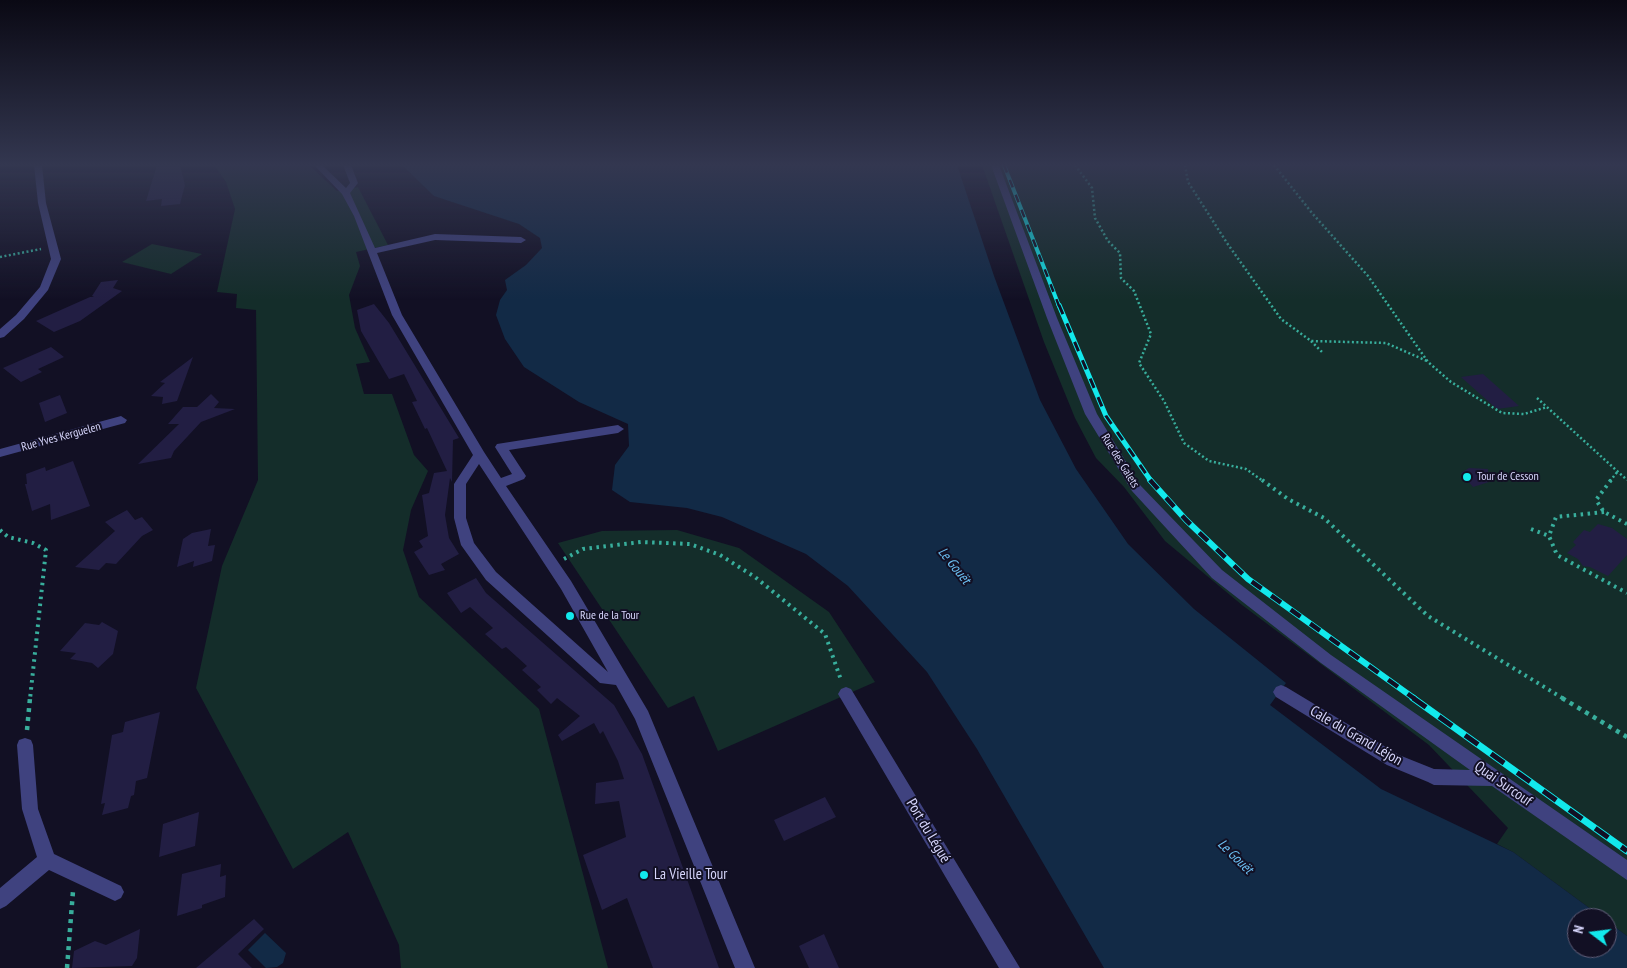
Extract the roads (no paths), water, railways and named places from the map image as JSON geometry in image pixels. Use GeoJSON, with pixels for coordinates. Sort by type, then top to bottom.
{"type":"FeatureCollection","features":[{"type":"Feature","properties":{"kind":"street"},"geometry":{"type":"LineString","coordinates":[[0,335],[20,318],[44,288],[56,259],[44,210]]}},
{"type":"Feature","properties":{"kind":"street"},"geometry":{"type":"LineString","coordinates":[[355,210],[397,315],[479,455],[552,565],[642,716],[663,763],[745,968]]}},
{"type":"Feature","properties":{"kind":"street","name":"Rue des Galets"},"geometry":{"type":"LineString","coordinates":[[1012,210],[1052,318],[1091,414],[1136,488],[1217,574],[1326,659],[1379,696]]}},
{"type":"Feature","properties":{"kind":"street"},"geometry":{"type":"LineString","coordinates":[[372,252],[436,237],[521,240]]}},
{"type":"Feature","properties":{"kind":"street","name":"Rue Yves Kerguelen"},"geometry":{"type":"LineString","coordinates":[[0,453],[121,420]]}},
{"type":"Feature","properties":{"kind":"street"},"geometry":{"type":"LineString","coordinates":[[499,484],[520,476],[501,447],[618,429]]}},
{"type":"Feature","properties":{"kind":"street"},"geometry":{"type":"LineString","coordinates":[[479,455],[460,484],[460,518],[468,544],[492,576],[605,678],[621,679]]}},
{"type":"Feature","properties":{"kind":"street","name":"Cale du Grand Léjon"},"geometry":{"type":"LineString","coordinates":[[1281,692],[1393,760],[1434,776],[1464,779],[1495,778]]}},
{"type":"Feature","properties":{"kind":"street","name":"Port du Légué"},"geometry":{"type":"LineString","coordinates":[[846,694],[1010,968]]}},
{"type":"Feature","properties":{"kind":"street","name":"Quai Surcouf"},"geometry":{"type":"LineString","coordinates":[[1379,696],[1627,871]]}},
{"type":"Feature","properties":{"kind":"street"},"geometry":{"type":"LineString","coordinates":[[25,745],[30,809],[47,860],[116,892]]}},
{"type":"Feature","properties":{"kind":"street"},"geometry":{"type":"LineString","coordinates":[[0,900],[47,860]]}},
{"type":"Feature","properties":{"kind":"water","name":"Le Gouët"},"geometry":{"type":"Polygon","coordinates":[[[477,210],[972,210],[994,276],[1040,400],[1076,469],[1128,544],[1194,609],[1286,683],[1270,705],[1381,789],[1513,852],[1589,908],[1567,908],[1567,958],[1617,958],[1617,928],[1627,936],[1627,968],[1104,968],[977,749],[927,672],[848,586],[806,554],[722,517],[687,508],[630,502],[612,490],[615,465],[629,446],[628,424],[579,402],[524,367],[505,339],[496,315],[500,300],[507,290],[505,280],[526,265],[542,248],[540,238],[519,224],[477,210]]]}},
{"type":"Feature","properties":{"kind":"water"},"geometry":{"type":"Polygon","coordinates":[[[265,933],[286,953],[283,963],[277,967],[266,968],[248,950],[265,933]]]}},
{"type":"Feature","properties":{"kind":"railway"},"geometry":{"type":"LineString","coordinates":[[1022,210],[1059,306]]}},
{"type":"Feature","properties":{"kind":"railway"},"geometry":{"type":"LineString","coordinates":[[1059,305],[1106,416],[1151,481]]}},
{"type":"Feature","properties":{"kind":"railway"},"geometry":{"type":"LineString","coordinates":[[1150,480],[1186,520],[1248,579],[1415,699]]}},
{"type":"Feature","properties":{"kind":"railway"},"geometry":{"type":"LineString","coordinates":[[1413,698],[1627,851]]}},
{"type":"Feature","properties":{"kind":"place","name":"Tour de Cesson"},"geometry":{"type":"Point","coordinates":[1467,477]}},
{"type":"Feature","properties":{"kind":"place","name":"Rue de la Tour"},"geometry":{"type":"Point","coordinates":[570,616]}},
{"type":"Feature","properties":{"kind":"place","name":"La Vieille Tour"},"geometry":{"type":"Point","coordinates":[644,875]}}]}
